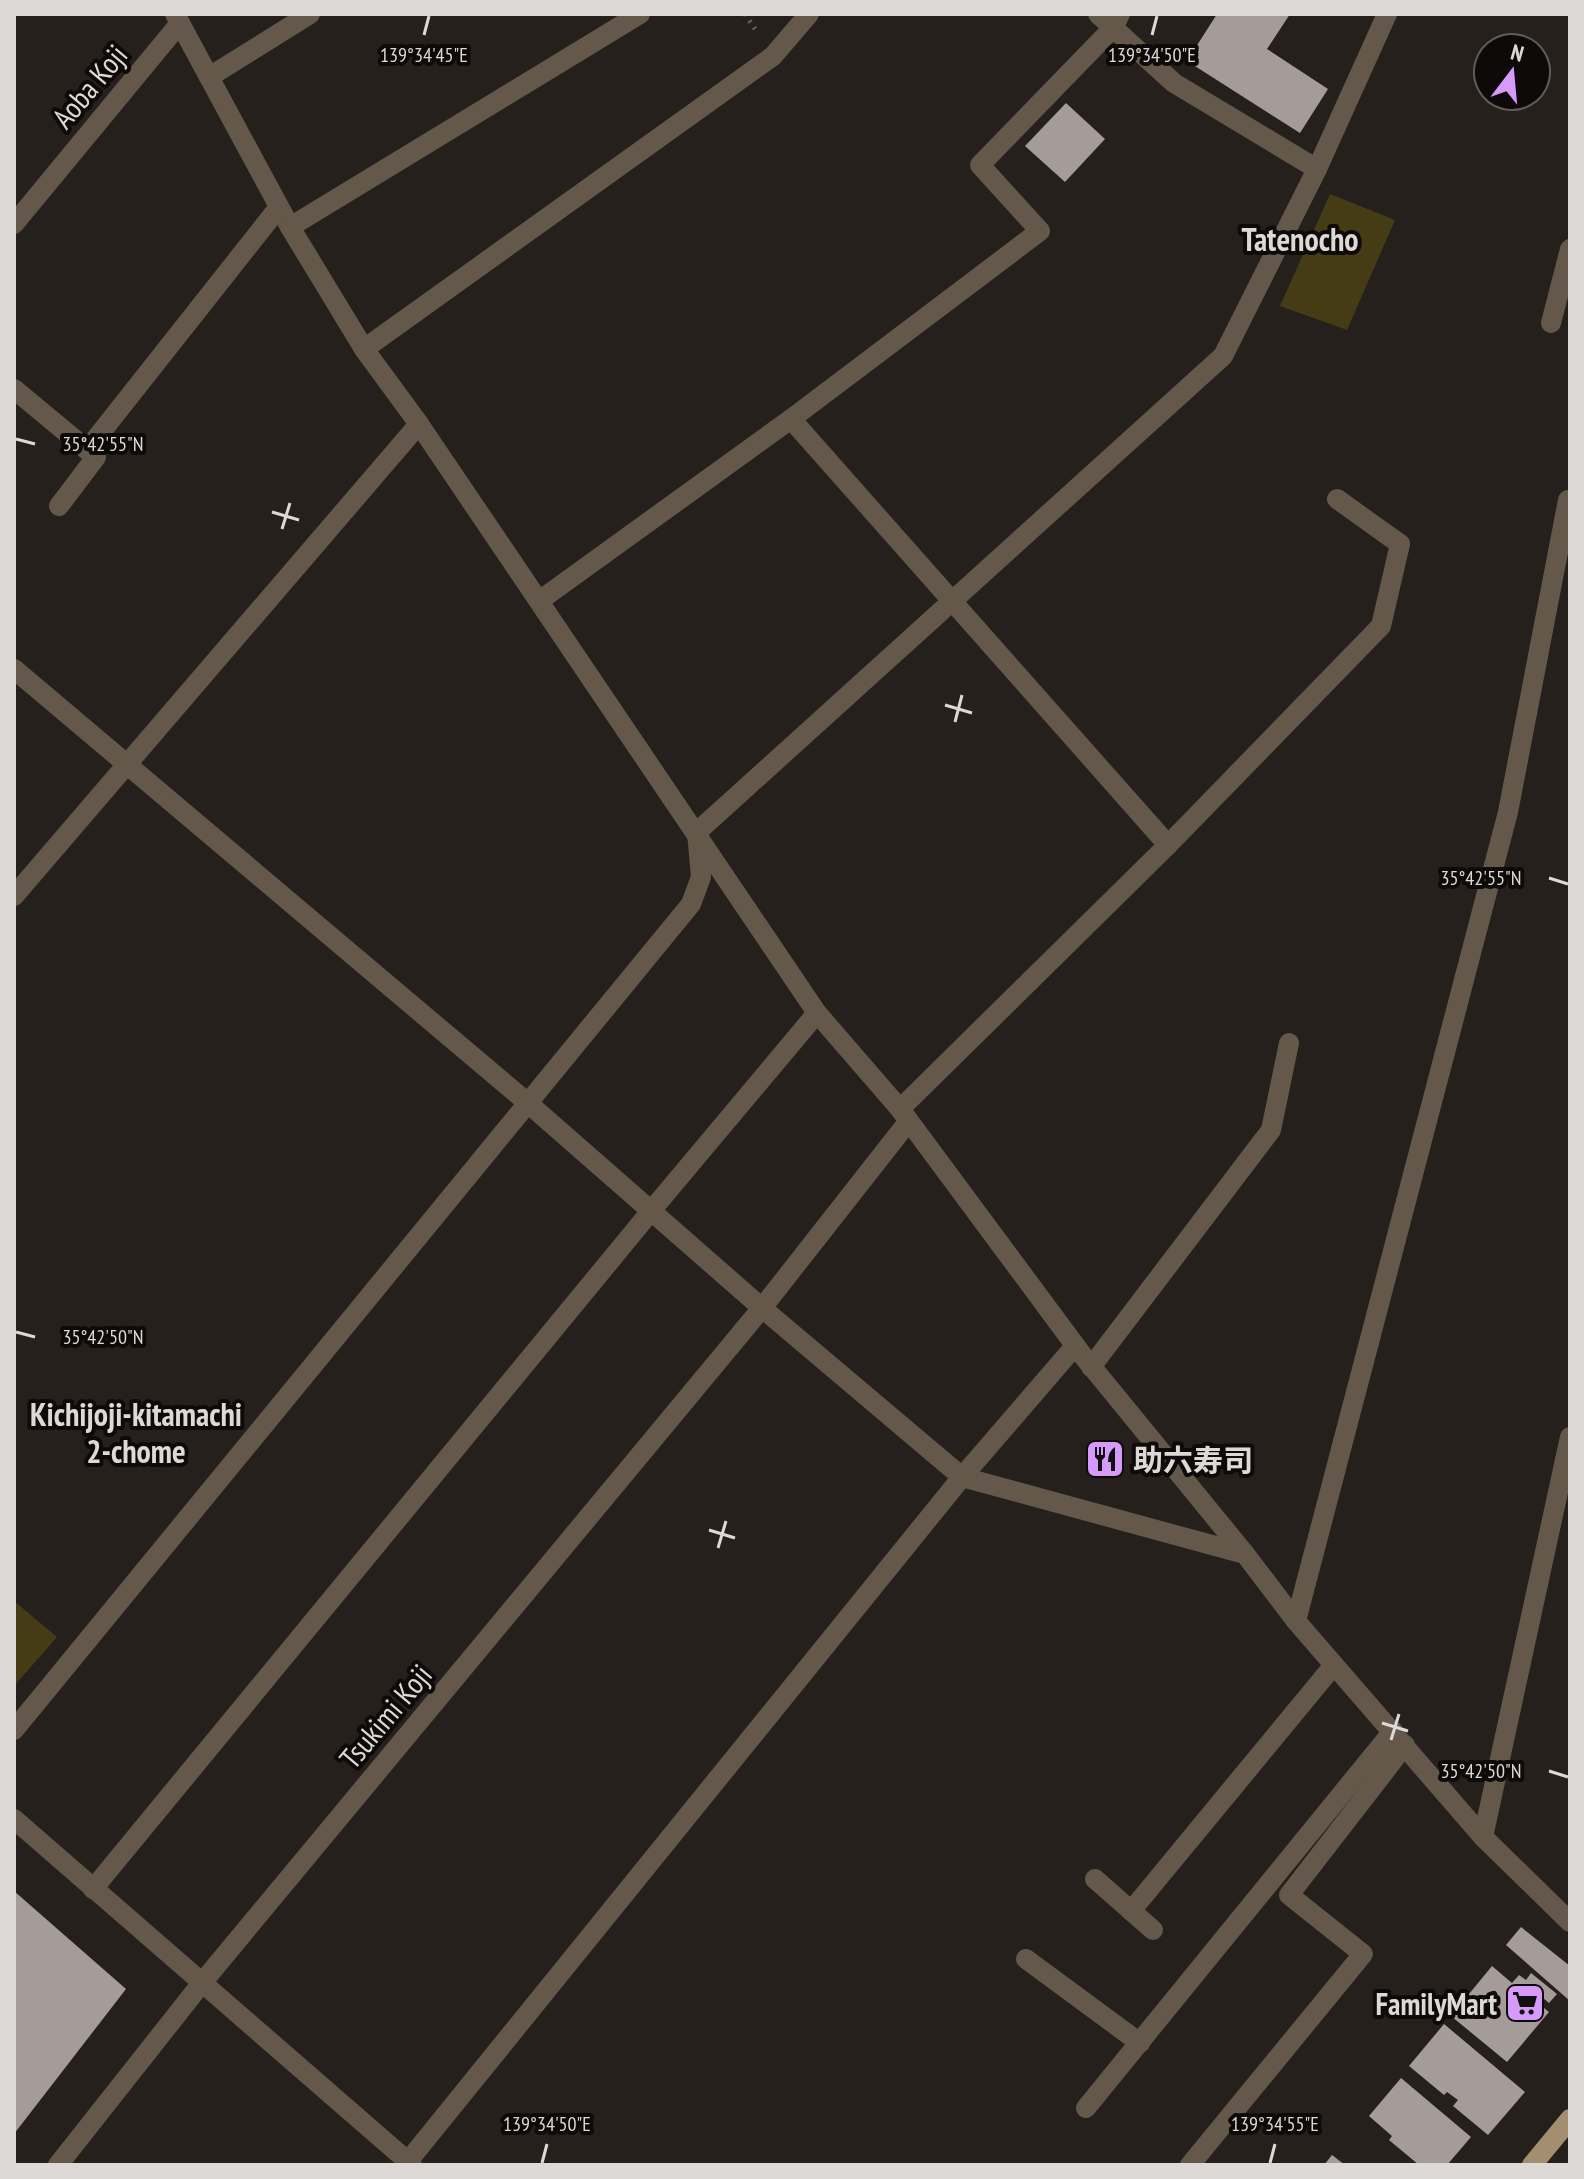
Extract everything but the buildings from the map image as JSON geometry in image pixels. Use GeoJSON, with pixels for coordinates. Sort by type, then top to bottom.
{"type":"FeatureCollection","features":[{"type":"Feature","properties":{"kind":"main road"},"geometry":{"type":"LineString","coordinates":[[1532,2165],[1570,2119]]}},
{"type":"Feature","properties":{"kind":"street"},"geometry":{"type":"LineString","coordinates":[[209,77],[310,14]]}},
{"type":"Feature","properties":{"kind":"street"},"geometry":{"type":"LineString","coordinates":[[290,227],[640,14]]}},
{"type":"Feature","properties":{"kind":"street"},"geometry":{"type":"LineString","coordinates":[[364,349],[773,56],[809,14]]}},
{"type":"Feature","properties":{"kind":"street"},"geometry":{"type":"LineString","coordinates":[[697,832],[1223,356],[1317,169],[1387,14]]}},
{"type":"Feature","properties":{"kind":"street"},"geometry":{"type":"LineString","coordinates":[[178,19],[290,227],[364,349],[419,424],[817,1013],[904,1116],[1091,1367],[1296,1621],[1483,1837],[1570,1922]]}},
{"type":"Feature","properties":{"kind":"street","name":"Aoba Koji"},"geometry":{"type":"LineString","coordinates":[[14,224],[178,19]]}},
{"type":"Feature","properties":{"kind":"street"},"geometry":{"type":"LineString","coordinates":[[539,601],[791,419],[1040,231],[980,165],[1110,19],[1174,83],[1317,169]]}},
{"type":"Feature","properties":{"kind":"street"},"geometry":{"type":"LineString","coordinates":[[87,450],[279,207]]}},
{"type":"Feature","properties":{"kind":"street"},"geometry":{"type":"LineString","coordinates":[[1551,323],[1570,249]]}},
{"type":"Feature","properties":{"kind":"street"},"geometry":{"type":"LineString","coordinates":[[14,389],[96,457],[59,506]]}},
{"type":"Feature","properties":{"kind":"street"},"geometry":{"type":"LineString","coordinates":[[791,419],[1168,845]]}},
{"type":"Feature","properties":{"kind":"street"},"geometry":{"type":"LineString","coordinates":[[14,896],[419,424]]}},
{"type":"Feature","properties":{"kind":"street","name":"Tsukimi Koji"},"geometry":{"type":"LineString","coordinates":[[58,2165],[201,1984],[762,1308],[904,1116],[1381,626],[1400,544],[1337,499]]}},
{"type":"Feature","properties":{"kind":"street"},"geometry":{"type":"LineString","coordinates":[[1296,1621],[1508,812],[1570,500]]}},
{"type":"Feature","properties":{"kind":"street"},"geometry":{"type":"LineString","coordinates":[[14,669],[529,1104],[762,1308],[962,1477],[1245,1554]]}},
{"type":"Feature","properties":{"kind":"street"},"geometry":{"type":"LineString","coordinates":[[14,1730],[691,904],[701,877],[697,832]]}},
{"type":"Feature","properties":{"kind":"street"},"geometry":{"type":"LineString","coordinates":[[93,1889],[817,1013]]}},
{"type":"Feature","properties":{"kind":"street"},"geometry":{"type":"LineString","coordinates":[[1091,1367],[1271,1130],[1289,1043]]}},
{"type":"Feature","properties":{"kind":"street"},"geometry":{"type":"LineString","coordinates":[[14,1819],[409,2164],[962,1477],[1075,1346]]}},
{"type":"Feature","properties":{"kind":"street"},"geometry":{"type":"LineString","coordinates":[[1483,1837],[1569,1447]]}},
{"type":"Feature","properties":{"kind":"street"},"geometry":{"type":"LineString","coordinates":[[1131,1911],[1334,1665]]}},
{"type":"Feature","properties":{"kind":"street"},"geometry":{"type":"LineString","coordinates":[[1086,2108],[1399,1738]]}},
{"type":"Feature","properties":{"kind":"street"},"geometry":{"type":"LineString","coordinates":[[1190,2165],[1363,1954],[1289,1895],[1399,1738]]}},
{"type":"Feature","properties":{"kind":"street"},"geometry":{"type":"LineString","coordinates":[[1095,1879],[1153,1930]]}},
{"type":"Feature","properties":{"kind":"street"},"geometry":{"type":"LineString","coordinates":[[1026,1959],[1140,2043]]}},
{"type":"Feature","properties":{"kind":"shaded area"},"geometry":{"type":"Polygon","coordinates":[[[1330,194],[1395,220],[1347,330],[1280,306],[1330,194]]]}},
{"type":"Feature","properties":{"kind":"shaded area"},"geometry":{"type":"Polygon","coordinates":[[[14,1601],[57,1637],[14,1686],[14,1601]]]}},
{"type":"Feature","properties":{"kind":"place","name":"助六寿司"},"geometry":{"type":"Point","coordinates":[1105,1459]}},
{"type":"Feature","properties":{"kind":"place","name":"FamilyMart"},"geometry":{"type":"Point","coordinates":[1525,2003]}},
{"type":"Feature","properties":{"kind":"district","name":"Tatenocho"},"geometry":{"type":"Point","coordinates":[1300,239]}},
{"type":"Feature","properties":{"kind":"district","name":"Kichijoji-kitamachi 2-chome"},"geometry":{"type":"Point","coordinates":[136,1432]}}]}
